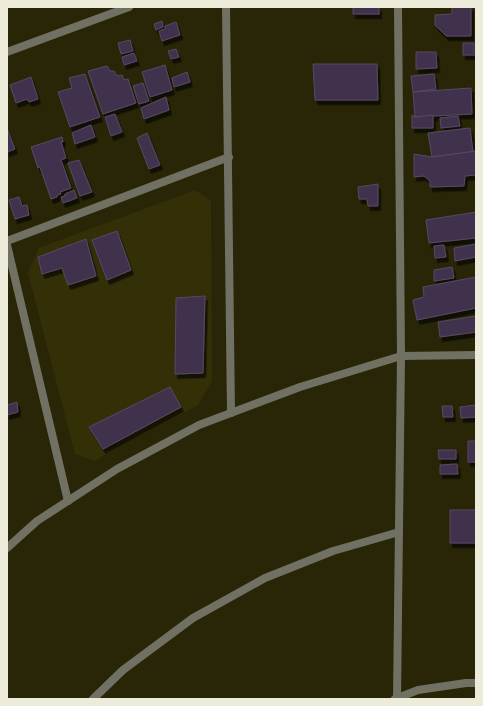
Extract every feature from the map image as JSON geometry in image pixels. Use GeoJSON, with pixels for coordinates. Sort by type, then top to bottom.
{"type":"FeatureCollection","features":[{"type":"Feature","properties":{"kind":"street"},"geometry":{"type":"LineString","coordinates":[[7,52],[129,7]]}},
{"type":"Feature","properties":{"kind":"street"},"geometry":{"type":"LineString","coordinates":[[226,7],[231,413]]}},
{"type":"Feature","properties":{"kind":"street"},"geometry":{"type":"LineString","coordinates":[[398,7],[401,356],[396,699],[418,690],[476,683]]}},
{"type":"Feature","properties":{"kind":"street"},"geometry":{"type":"LineString","coordinates":[[7,240],[229,157]]}},
{"type":"Feature","properties":{"kind":"street"},"geometry":{"type":"LineString","coordinates":[[7,245],[68,501]]}},
{"type":"Feature","properties":{"kind":"street"},"geometry":{"type":"LineString","coordinates":[[7,548],[37,521],[117,469],[199,425],[300,387],[401,356],[476,355]]}},
{"type":"Feature","properties":{"kind":"street"},"geometry":{"type":"LineString","coordinates":[[94,699],[123,670],[193,618],[258,582],[333,551],[399,532]]}},
{"type":"Feature","properties":{"kind":"shaded area"},"geometry":{"type":"Polygon","coordinates":[[[195,190],[211,201],[212,381],[198,405],[94,461],[75,454],[28,273],[39,248],[195,190]]]}},
{"type":"Feature","properties":{"kind":"building"},"geometry":{"type":"Polygon","coordinates":[[[353,7],[379,7],[379,14],[353,14],[353,7]]]}},
{"type":"Feature","properties":{"kind":"building"},"geometry":{"type":"Polygon","coordinates":[[[452,7],[471,7],[471,36],[446,36],[435,25],[435,15],[452,14],[452,7]]]}},
{"type":"Feature","properties":{"kind":"building"},"geometry":{"type":"Polygon","coordinates":[[[162,21],[163,27],[156,30],[154,24],[162,21]]]}},
{"type":"Feature","properties":{"kind":"building"},"geometry":{"type":"Polygon","coordinates":[[[176,22],[180,35],[162,41],[159,31],[165,29],[165,26],[176,22]]]}},
{"type":"Feature","properties":{"kind":"building"},"geometry":{"type":"Polygon","coordinates":[[[130,40],[133,51],[121,54],[118,43],[130,40]]]}},
{"type":"Feature","properties":{"kind":"building"},"geometry":{"type":"Polygon","coordinates":[[[463,43],[474,43],[474,55],[463,55],[463,43]]]}},
{"type":"Feature","properties":{"kind":"building"},"geometry":{"type":"Polygon","coordinates":[[[176,49],[179,57],[171,59],[168,51],[176,49]]]}},
{"type":"Feature","properties":{"kind":"building"},"geometry":{"type":"Polygon","coordinates":[[[416,52],[436,52],[437,68],[416,69],[416,52]]]}},
{"type":"Feature","properties":{"kind":"building"},"geometry":{"type":"Polygon","coordinates":[[[134,53],[137,61],[124,65],[122,57],[134,53]]]}},
{"type":"Feature","properties":{"kind":"building"},"geometry":{"type":"Polygon","coordinates":[[[313,64],[377,64],[378,100],[315,100],[313,64]]]}},
{"type":"Feature","properties":{"kind":"building"},"geometry":{"type":"Polygon","coordinates":[[[165,65],[172,90],[150,97],[142,72],[165,65]]]}},
{"type":"Feature","properties":{"kind":"building"},"geometry":{"type":"Polygon","coordinates":[[[107,66],[110,71],[114,71],[117,76],[122,75],[124,80],[128,79],[136,103],[103,114],[88,71],[107,66]]]}},
{"type":"Feature","properties":{"kind":"building"},"geometry":{"type":"Polygon","coordinates":[[[187,72],[190,82],[174,87],[172,78],[187,72]]]}},
{"type":"Feature","properties":{"kind":"building"},"geometry":{"type":"Polygon","coordinates":[[[85,74],[100,117],[70,127],[58,92],[72,88],[69,78],[85,74]]]}},
{"type":"Feature","properties":{"kind":"building"},"geometry":{"type":"Polygon","coordinates":[[[434,74],[436,89],[413,92],[411,76],[434,74]]]}},
{"type":"Feature","properties":{"kind":"building"},"geometry":{"type":"Polygon","coordinates":[[[31,77],[38,99],[29,102],[27,99],[16,103],[10,85],[31,77]]]}},
{"type":"Feature","properties":{"kind":"building"},"geometry":{"type":"Polygon","coordinates":[[[143,83],[149,101],[139,104],[133,86],[143,83]]]}},
{"type":"Feature","properties":{"kind":"building"},"geometry":{"type":"Polygon","coordinates":[[[471,88],[472,114],[415,117],[413,92],[471,88]]]}},
{"type":"Feature","properties":{"kind":"building"},"geometry":{"type":"Polygon","coordinates":[[[166,97],[169,110],[144,119],[141,108],[166,97]]]}},
{"type":"Feature","properties":{"kind":"building"},"geometry":{"type":"Polygon","coordinates":[[[115,114],[122,132],[111,136],[105,117],[115,114]]]}},
{"type":"Feature","properties":{"kind":"building"},"geometry":{"type":"Polygon","coordinates":[[[412,115],[415,117],[433,115],[433,128],[412,128],[412,115]]]}},
{"type":"Feature","properties":{"kind":"building"},"geometry":{"type":"Polygon","coordinates":[[[458,116],[460,126],[441,128],[440,118],[458,116]]]}},
{"type":"Feature","properties":{"kind":"building"},"geometry":{"type":"Polygon","coordinates":[[[91,125],[95,137],[75,144],[72,133],[91,125]]]}},
{"type":"Feature","properties":{"kind":"building"},"geometry":{"type":"Polygon","coordinates":[[[7,128],[15,149],[7,152],[7,128]]]}},
{"type":"Feature","properties":{"kind":"building"},"geometry":{"type":"Polygon","coordinates":[[[470,128],[473,152],[432,157],[428,133],[470,128]]]}},
{"type":"Feature","properties":{"kind":"building"},"geometry":{"type":"Polygon","coordinates":[[[147,133],[160,165],[149,169],[137,138],[147,133]]]}},
{"type":"Feature","properties":{"kind":"building"},"geometry":{"type":"Polygon","coordinates":[[[62,137],[63,142],[61,142],[66,158],[61,160],[71,188],[60,192],[61,194],[51,199],[40,167],[38,168],[31,147],[62,137]]]}},
{"type":"Feature","properties":{"kind":"building"},"geometry":{"type":"Polygon","coordinates":[[[476,151],[476,175],[465,176],[464,186],[430,187],[430,181],[424,176],[414,177],[414,154],[432,157],[476,151]]]}},
{"type":"Feature","properties":{"kind":"building"},"geometry":{"type":"Polygon","coordinates":[[[79,160],[92,192],[80,196],[68,163],[79,160]]]}},
{"type":"Feature","properties":{"kind":"building"},"geometry":{"type":"Polygon","coordinates":[[[378,184],[378,206],[368,206],[367,199],[359,199],[358,187],[378,184]]]}},
{"type":"Feature","properties":{"kind":"building"},"geometry":{"type":"Polygon","coordinates":[[[74,190],[77,198],[63,203],[61,197],[74,190]]]}},
{"type":"Feature","properties":{"kind":"building"},"geometry":{"type":"Polygon","coordinates":[[[19,197],[22,206],[27,205],[29,215],[15,219],[9,200],[19,197]]]}},
{"type":"Feature","properties":{"kind":"building"},"geometry":{"type":"Polygon","coordinates":[[[476,212],[476,238],[429,243],[426,220],[476,212]]]}},
{"type":"Feature","properties":{"kind":"building"},"geometry":{"type":"Polygon","coordinates":[[[117,231],[131,270],[107,280],[92,240],[117,231]]]}},
{"type":"Feature","properties":{"kind":"building"},"geometry":{"type":"Polygon","coordinates":[[[86,239],[96,276],[68,285],[62,268],[42,274],[38,257],[86,239]]]}},
{"type":"Feature","properties":{"kind":"building"},"geometry":{"type":"Polygon","coordinates":[[[476,244],[476,257],[455,261],[454,248],[476,244]]]}},
{"type":"Feature","properties":{"kind":"building"},"geometry":{"type":"Polygon","coordinates":[[[444,245],[446,257],[435,258],[434,246],[444,245]]]}},
{"type":"Feature","properties":{"kind":"building"},"geometry":{"type":"Polygon","coordinates":[[[452,267],[454,278],[434,281],[434,270],[452,267]]]}},
{"type":"Feature","properties":{"kind":"building"},"geometry":{"type":"Polygon","coordinates":[[[476,277],[476,308],[417,320],[413,300],[424,297],[423,287],[476,277]]]}},
{"type":"Feature","properties":{"kind":"building"},"geometry":{"type":"Polygon","coordinates":[[[205,296],[203,373],[175,374],[176,298],[205,296]]]}},
{"type":"Feature","properties":{"kind":"building"},"geometry":{"type":"Polygon","coordinates":[[[476,316],[476,332],[440,337],[438,322],[476,316]]]}},
{"type":"Feature","properties":{"kind":"building"},"geometry":{"type":"Polygon","coordinates":[[[170,387],[181,407],[103,449],[89,427],[170,387]]]}},
{"type":"Feature","properties":{"kind":"building"},"geometry":{"type":"Polygon","coordinates":[[[17,402],[18,412],[7,415],[7,405],[17,402]]]}},
{"type":"Feature","properties":{"kind":"building"},"geometry":{"type":"Polygon","coordinates":[[[476,405],[476,417],[461,418],[460,407],[476,405]]]}},
{"type":"Feature","properties":{"kind":"building"},"geometry":{"type":"Polygon","coordinates":[[[442,406],[452,406],[453,417],[443,417],[442,406]]]}},
{"type":"Feature","properties":{"kind":"building"},"geometry":{"type":"Polygon","coordinates":[[[468,441],[476,441],[476,462],[468,462],[468,441]]]}},
{"type":"Feature","properties":{"kind":"building"},"geometry":{"type":"Polygon","coordinates":[[[438,450],[456,450],[456,459],[439,459],[438,450]]]}},
{"type":"Feature","properties":{"kind":"building"},"geometry":{"type":"Polygon","coordinates":[[[457,464],[458,474],[440,474],[440,465],[457,464]]]}},
{"type":"Feature","properties":{"kind":"building"},"geometry":{"type":"Polygon","coordinates":[[[450,510],[476,510],[476,543],[450,543],[450,510]]]}}]}
